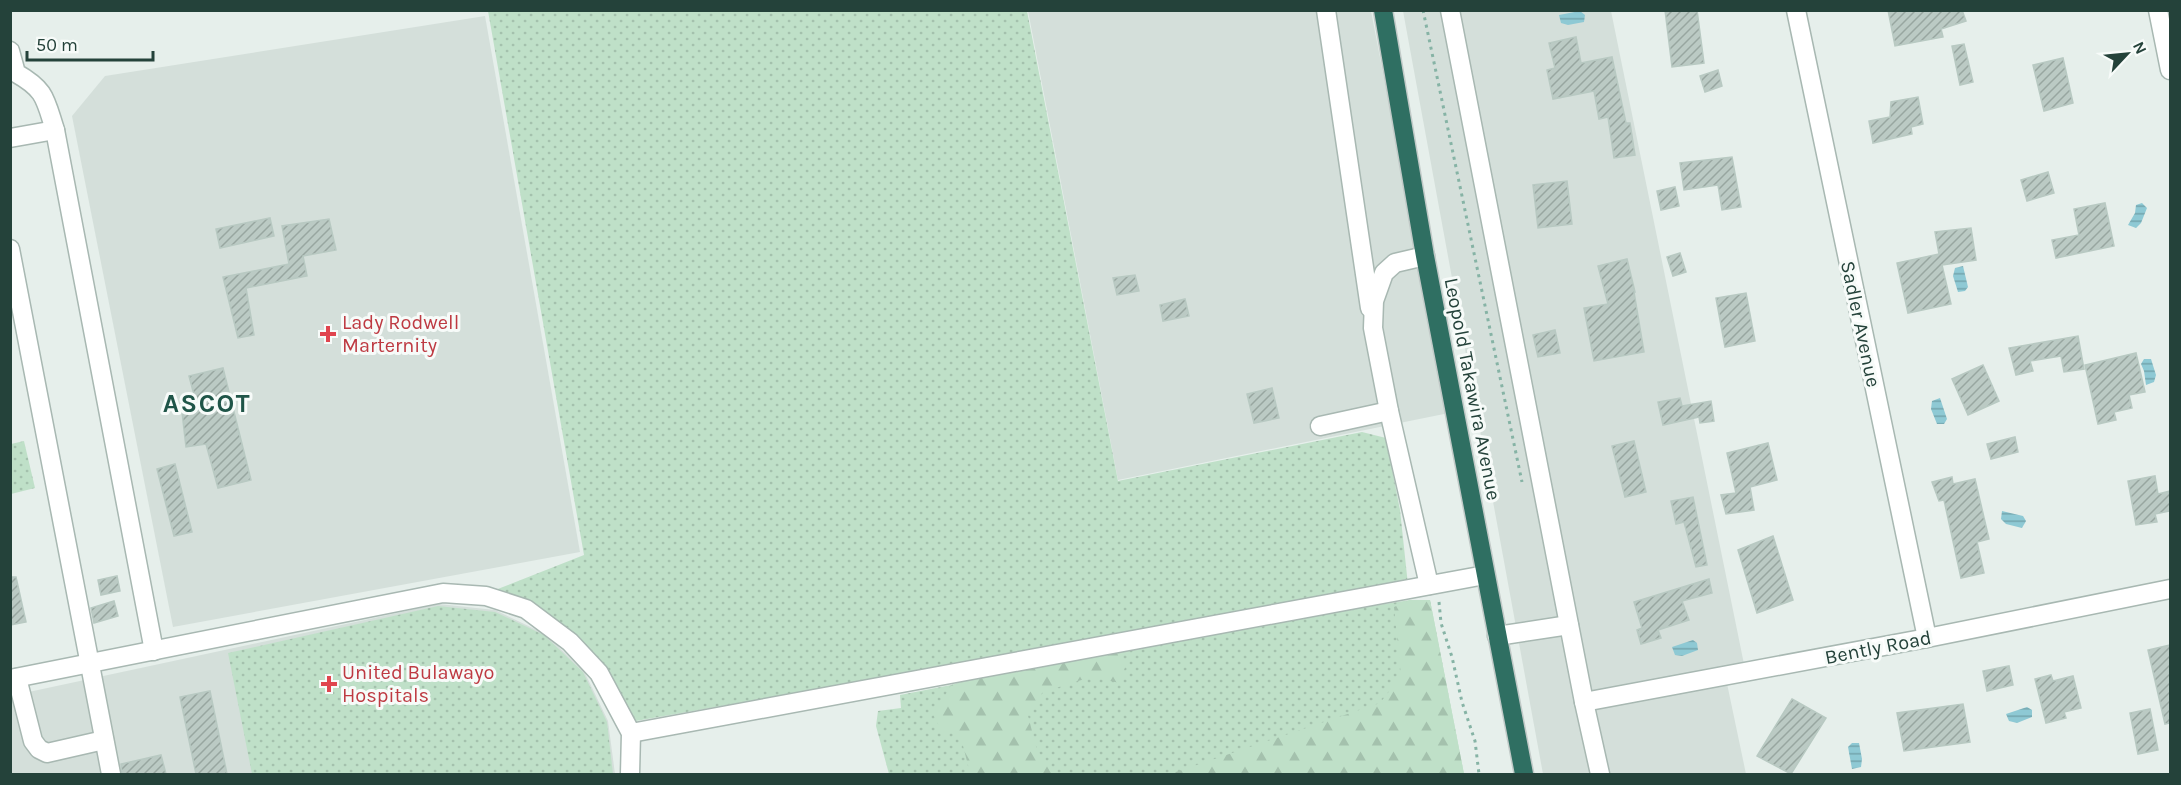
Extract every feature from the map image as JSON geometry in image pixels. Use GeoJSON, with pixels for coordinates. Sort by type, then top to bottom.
{"type":"FeatureCollection","features":[{"type":"Feature","properties":{"kind":"highway","name":"Leopold Takawira Avenue"},"geometry":{"type":"LineString","coordinates":[[1383,10],[1425,256],[1524,774]]}},
{"type":"Feature","properties":{"kind":"street"},"geometry":{"type":"LineString","coordinates":[[1326,10],[1373,328],[1389,411],[1432,585]]}},
{"type":"Feature","properties":{"kind":"street"},"geometry":{"type":"LineString","coordinates":[[1450,10],[1584,702],[1600,774]]}},
{"type":"Feature","properties":{"kind":"street","name":"Sadler Avenue"},"geometry":{"type":"LineString","coordinates":[[1796,10],[1927,638]]}},
{"type":"Feature","properties":{"kind":"street"},"geometry":{"type":"LineString","coordinates":[[2158,10],[2170,70]]}},
{"type":"Feature","properties":{"kind":"street"},"geometry":{"type":"LineString","coordinates":[[10,51],[13,75],[33,82],[44,94],[55,130],[154,651]]}},
{"type":"Feature","properties":{"kind":"street"},"geometry":{"type":"LineString","coordinates":[[10,138],[55,130]]}},
{"type":"Feature","properties":{"kind":"street"},"geometry":{"type":"LineString","coordinates":[[10,249],[111,774]]}},
{"type":"Feature","properties":{"kind":"street"},"geometry":{"type":"LineString","coordinates":[[1373,328],[1374,301],[1384,273],[1395,263],[1425,256]]}},
{"type":"Feature","properties":{"kind":"street"},"geometry":{"type":"LineString","coordinates":[[1320,426],[1389,411]]}},
{"type":"Feature","properties":{"kind":"street"},"geometry":{"type":"LineString","coordinates":[[631,733],[1485,575]]}},
{"type":"Feature","properties":{"kind":"street","name":"Bently Road"},"geometry":{"type":"LineString","coordinates":[[1584,702],[1927,638],[2170,589]]}},
{"type":"Feature","properties":{"kind":"street"},"geometry":{"type":"LineString","coordinates":[[104,740],[47,753],[39,749],[33,741],[14,679],[443,592],[486,596],[526,609],[570,642],[598,673],[631,733],[630,774]]}},
{"type":"Feature","properties":{"kind":"street"},"geometry":{"type":"LineString","coordinates":[[1497,636],[1569,625]]}},
{"type":"Feature","properties":{"kind":"path"},"geometry":{"type":"LineString","coordinates":[[1423,10],[1523,488]]}},
{"type":"Feature","properties":{"kind":"path"},"geometry":{"type":"LineString","coordinates":[[1432,585],[1462,702],[1475,741],[1479,774]]}},
{"type":"Feature","properties":{"kind":"shaded area"},"geometry":{"type":"Polygon","coordinates":[[[1028,11],[1371,11],[1449,413],[1118,480],[1028,11]]]}},
{"type":"Feature","properties":{"kind":"shaded area"},"geometry":{"type":"Polygon","coordinates":[[[1403,11],[1611,11],[1745,669],[1725,674],[1746,774],[1543,774],[1403,11]]]}},
{"type":"Feature","properties":{"kind":"shaded area","name":"Lady Rodwell Marternity"},"geometry":{"type":"Polygon","coordinates":[[[485,16],[580,552],[173,627],[72,116],[105,76],[485,16]]]}},
{"type":"Feature","properties":{"kind":"shaded area","name":"United Bulawayo Hospitals"},"geometry":{"type":"Polygon","coordinates":[[[439,604],[495,610],[545,634],[584,671],[608,721],[615,774],[11,774],[10,696],[439,604]]]}},
{"type":"Feature","properties":{"kind":"green space"},"geometry":{"type":"Polygon","coordinates":[[[488,11],[1027,11],[1118,481],[1362,432],[1386,438],[1400,510],[1408,585],[630,722],[603,671],[490,592],[584,555],[488,11]]]}},
{"type":"Feature","properties":{"kind":"green space"},"geometry":{"type":"Polygon","coordinates":[[[24,441],[35,488],[11,494],[11,444],[24,441]]]}},
{"type":"Feature","properties":{"kind":"green space"},"geometry":{"type":"Polygon","coordinates":[[[1410,600],[1430,600],[1464,774],[889,774],[876,726],[878,711],[901,708],[900,695],[951,685],[1013,668],[1410,600]]]}},
{"type":"Feature","properties":{"kind":"green space"},"geometry":{"type":"Polygon","coordinates":[[[1410,600],[1430,600],[1464,774],[1170,774],[1380,703],[1401,676],[1394,607],[1410,600]]]}},
{"type":"Feature","properties":{"kind":"green space","name":"United Bulawayo Hospitals"},"geometry":{"type":"Polygon","coordinates":[[[438,606],[495,612],[544,635],[583,672],[607,722],[613,774],[252,774],[228,653],[438,606]]]}},
{"type":"Feature","properties":{"kind":"green space"},"geometry":{"type":"Polygon","coordinates":[[[1116,649],[1126,664],[1120,683],[1091,677],[1043,692],[1027,712],[1037,750],[1053,774],[973,774],[969,769],[960,734],[942,732],[934,716],[951,685],[1013,668],[1116,649]]]}},
{"type":"Feature","properties":{"kind":"water"},"geometry":{"type":"Polygon","coordinates":[[[1580,11],[1585,15],[1584,22],[1568,25],[1561,23],[1559,15],[1580,11]]]}},
{"type":"Feature","properties":{"kind":"water"},"geometry":{"type":"Polygon","coordinates":[[[2142,203],[2147,208],[2141,223],[2136,228],[2128,225],[2135,213],[2136,205],[2142,203]]]}},
{"type":"Feature","properties":{"kind":"water"},"geometry":{"type":"Polygon","coordinates":[[[1963,266],[1968,287],[1965,291],[1958,292],[1953,276],[1955,268],[1963,266]]]}},
{"type":"Feature","properties":{"kind":"water"},"geometry":{"type":"Polygon","coordinates":[[[2144,359],[2151,359],[2156,375],[2154,382],[2146,385],[2141,364],[2144,359]]]}},
{"type":"Feature","properties":{"kind":"water"},"geometry":{"type":"Polygon","coordinates":[[[1940,398],[1947,419],[1944,424],[1937,424],[1931,409],[1932,401],[1940,398]]]}},
{"type":"Feature","properties":{"kind":"water"},"geometry":{"type":"Polygon","coordinates":[[[2002,511],[2023,516],[2026,521],[2022,528],[2006,524],[2001,519],[2002,511]]]}},
{"type":"Feature","properties":{"kind":"water"},"geometry":{"type":"Polygon","coordinates":[[[1693,640],[1697,643],[1698,650],[1682,656],[1675,655],[1672,647],[1693,640]]]}},
{"type":"Feature","properties":{"kind":"water"},"geometry":{"type":"Polygon","coordinates":[[[2027,707],[2032,710],[2032,717],[2017,723],[2009,721],[2006,714],[2027,707]]]}},
{"type":"Feature","properties":{"kind":"water"},"geometry":{"type":"Polygon","coordinates":[[[1852,743],[1859,743],[1862,759],[1861,767],[1852,769],[1848,747],[1852,743]]]}},
{"type":"Feature","properties":{"kind":"building"},"geometry":{"type":"Polygon","coordinates":[[[1665,10],[1697,10],[1704,63],[1672,67],[1665,10]]]}},
{"type":"Feature","properties":{"kind":"building"},"geometry":{"type":"Polygon","coordinates":[[[1888,10],[1962,10],[1966,21],[1941,29],[1943,37],[1895,46],[1888,10]]]}},
{"type":"Feature","properties":{"kind":"building"},"geometry":{"type":"Polygon","coordinates":[[[1576,37],[1581,63],[1612,57],[1626,123],[1630,123],[1635,155],[1614,158],[1608,117],[1599,119],[1594,91],[1553,99],[1547,70],[1555,68],[1549,43],[1576,37]]]}},
{"type":"Feature","properties":{"kind":"building"},"geometry":{"type":"Polygon","coordinates":[[[1964,44],[1973,82],[1960,85],[1952,46],[1964,44]]]}},
{"type":"Feature","properties":{"kind":"building"},"geometry":{"type":"Polygon","coordinates":[[[2063,58],[2073,103],[2044,111],[2033,65],[2063,58]]]}},
{"type":"Feature","properties":{"kind":"building"},"geometry":{"type":"Polygon","coordinates":[[[1718,70],[1722,86],[1705,92],[1700,76],[1718,70]]]}},
{"type":"Feature","properties":{"kind":"building"},"geometry":{"type":"Polygon","coordinates":[[[1918,97],[1923,124],[1911,127],[1912,134],[1873,143],[1869,121],[1890,117],[1891,102],[1918,97]]]}},
{"type":"Feature","properties":{"kind":"building"},"geometry":{"type":"Polygon","coordinates":[[[1732,157],[1741,207],[1722,210],[1718,185],[1684,190],[1680,163],[1732,157]]]}},
{"type":"Feature","properties":{"kind":"building"},"geometry":{"type":"Polygon","coordinates":[[[2048,172],[2054,193],[2027,201],[2021,180],[2048,172]]]}},
{"type":"Feature","properties":{"kind":"building"},"geometry":{"type":"Polygon","coordinates":[[[1567,181],[1572,224],[1538,228],[1533,185],[1567,181]]]}},
{"type":"Feature","properties":{"kind":"building"},"geometry":{"type":"Polygon","coordinates":[[[1675,187],[1679,206],[1661,210],[1657,191],[1675,187]]]}},
{"type":"Feature","properties":{"kind":"building"},"geometry":{"type":"Polygon","coordinates":[[[2105,203],[2114,246],[2056,258],[2052,240],[2079,235],[2074,209],[2105,203]]]}},
{"type":"Feature","properties":{"kind":"building"},"geometry":{"type":"Polygon","coordinates":[[[270,218],[274,236],[220,248],[216,229],[270,218]]]}},
{"type":"Feature","properties":{"kind":"building"},"geometry":{"type":"Polygon","coordinates":[[[329,219],[336,250],[303,256],[307,276],[246,288],[254,335],[238,338],[223,277],[289,264],[282,226],[329,219]]]}},
{"type":"Feature","properties":{"kind":"building"},"geometry":{"type":"Polygon","coordinates":[[[1971,228],[1976,260],[1942,265],[1951,304],[1908,313],[1897,263],[1939,254],[1935,232],[1971,228]]]}},
{"type":"Feature","properties":{"kind":"building"},"geometry":{"type":"Polygon","coordinates":[[[1680,253],[1686,272],[1673,276],[1667,257],[1680,253]]]}},
{"type":"Feature","properties":{"kind":"building"},"geometry":{"type":"Polygon","coordinates":[[[1627,259],[1635,292],[1644,352],[1594,361],[1584,308],[1608,304],[1598,266],[1627,259]]]}},
{"type":"Feature","properties":{"kind":"building"},"geometry":{"type":"Polygon","coordinates":[[[1135,275],[1139,291],[1117,295],[1113,278],[1135,275]]]}},
{"type":"Feature","properties":{"kind":"building"},"geometry":{"type":"Polygon","coordinates":[[[1746,293],[1755,341],[1725,347],[1716,298],[1746,293]]]}},
{"type":"Feature","properties":{"kind":"building"},"geometry":{"type":"Polygon","coordinates":[[[1185,299],[1189,316],[1163,321],[1160,305],[1185,299]]]}},
{"type":"Feature","properties":{"kind":"building"},"geometry":{"type":"Polygon","coordinates":[[[1555,330],[1560,353],[1538,357],[1533,335],[1555,330]]]}},
{"type":"Feature","properties":{"kind":"building"},"geometry":{"type":"Polygon","coordinates":[[[2078,336],[2084,369],[2064,372],[2061,356],[2030,361],[2033,371],[2016,375],[2009,348],[2078,336]]]}},
{"type":"Feature","properties":{"kind":"building"},"geometry":{"type":"Polygon","coordinates":[[[2136,353],[2145,392],[2129,395],[2132,408],[2114,412],[2116,420],[2098,424],[2085,365],[2136,353]]]}},
{"type":"Feature","properties":{"kind":"building"},"geometry":{"type":"Polygon","coordinates":[[[1983,365],[1999,401],[1968,415],[1952,379],[1983,365]]]}},
{"type":"Feature","properties":{"kind":"building"},"geometry":{"type":"Polygon","coordinates":[[[223,368],[251,480],[218,488],[206,444],[186,447],[182,412],[198,410],[189,376],[223,368]]]}},
{"type":"Feature","properties":{"kind":"building"},"geometry":{"type":"Polygon","coordinates":[[[1272,388],[1279,418],[1254,423],[1247,394],[1272,388]]]}},
{"type":"Feature","properties":{"kind":"building"},"geometry":{"type":"Polygon","coordinates":[[[1680,398],[1682,406],[1711,401],[1714,421],[1700,423],[1699,417],[1663,425],[1658,402],[1680,398]]]}},
{"type":"Feature","properties":{"kind":"building"},"geometry":{"type":"Polygon","coordinates":[[[2015,437],[2018,452],[1991,459],[1987,444],[2015,437]]]}},
{"type":"Feature","properties":{"kind":"building"},"geometry":{"type":"Polygon","coordinates":[[[1634,441],[1646,492],[1625,497],[1612,446],[1634,441]]]}},
{"type":"Feature","properties":{"kind":"building"},"geometry":{"type":"Polygon","coordinates":[[[1768,443],[1777,480],[1750,487],[1754,510],[1726,514],[1721,495],[1736,493],[1727,453],[1768,443]]]}},
{"type":"Feature","properties":{"kind":"building"},"geometry":{"type":"Polygon","coordinates":[[[175,464],[192,532],[174,536],[157,469],[175,464]]]}},
{"type":"Feature","properties":{"kind":"building"},"geometry":{"type":"Polygon","coordinates":[[[2155,476],[2158,494],[2170,491],[2170,511],[2155,514],[2157,522],[2136,525],[2128,481],[2155,476]]]}},
{"type":"Feature","properties":{"kind":"building"},"geometry":{"type":"Polygon","coordinates":[[[1952,477],[1953,484],[1975,479],[1989,539],[1977,542],[1984,573],[1961,578],[1944,500],[1939,501],[1932,482],[1952,477]]]}},
{"type":"Feature","properties":{"kind":"building"},"geometry":{"type":"Polygon","coordinates":[[[1693,497],[1707,565],[1696,567],[1684,522],[1676,524],[1671,501],[1693,497]]]}},
{"type":"Feature","properties":{"kind":"building"},"geometry":{"type":"Polygon","coordinates":[[[1773,536],[1793,600],[1757,613],[1738,550],[1773,536]]]}},
{"type":"Feature","properties":{"kind":"building"},"geometry":{"type":"Polygon","coordinates":[[[117,576],[120,591],[101,595],[98,580],[117,576]]]}},
{"type":"Feature","properties":{"kind":"building"},"geometry":{"type":"Polygon","coordinates":[[[10,577],[16,577],[26,622],[10,625],[10,577]]]}},
{"type":"Feature","properties":{"kind":"building"},"geometry":{"type":"Polygon","coordinates":[[[1709,579],[1712,593],[1682,601],[1689,620],[1658,630],[1661,638],[1641,644],[1637,630],[1642,628],[1634,602],[1709,579]]]}},
{"type":"Feature","properties":{"kind":"building"},"geometry":{"type":"Polygon","coordinates":[[[114,601],[118,616],[94,623],[91,608],[114,601]]]}},
{"type":"Feature","properties":{"kind":"building"},"geometry":{"type":"Polygon","coordinates":[[[2170,645],[2170,723],[2165,724],[2148,650],[2170,645]]]}},
{"type":"Feature","properties":{"kind":"building"},"geometry":{"type":"Polygon","coordinates":[[[2009,666],[2013,685],[1987,691],[1983,671],[2009,666]]]}},
{"type":"Feature","properties":{"kind":"building"},"geometry":{"type":"Polygon","coordinates":[[[2051,675],[2053,681],[2073,676],[2081,708],[2064,712],[2066,718],[2046,723],[2035,679],[2051,675]]]}},
{"type":"Feature","properties":{"kind":"building"},"geometry":{"type":"Polygon","coordinates":[[[210,691],[227,774],[196,774],[180,697],[210,691]]]}},
{"type":"Feature","properties":{"kind":"building"},"geometry":{"type":"Polygon","coordinates":[[[1792,699],[1826,718],[1791,774],[1757,756],[1792,699]]]}},
{"type":"Feature","properties":{"kind":"building"},"geometry":{"type":"Polygon","coordinates":[[[1963,704],[1970,742],[1904,751],[1897,713],[1963,704]]]}},
{"type":"Feature","properties":{"kind":"building"},"geometry":{"type":"Polygon","coordinates":[[[2150,709],[2158,750],[2138,754],[2130,713],[2150,709]]]}},
{"type":"Feature","properties":{"kind":"building"},"geometry":{"type":"Polygon","coordinates":[[[161,755],[166,774],[122,774],[121,764],[161,755]]]}},
{"type":"Feature","properties":{"kind":"place","name":"Lady Rodwell Marternity"},"geometry":{"type":"Point","coordinates":[328,334]}},
{"type":"Feature","properties":{"kind":"place","name":"United Bulawayo Hospitals"},"geometry":{"type":"Point","coordinates":[329,684]}},
{"type":"Feature","properties":{"kind":"district","name":"ASCOT"},"geometry":{"type":"Point","coordinates":[207,403]}}]}
